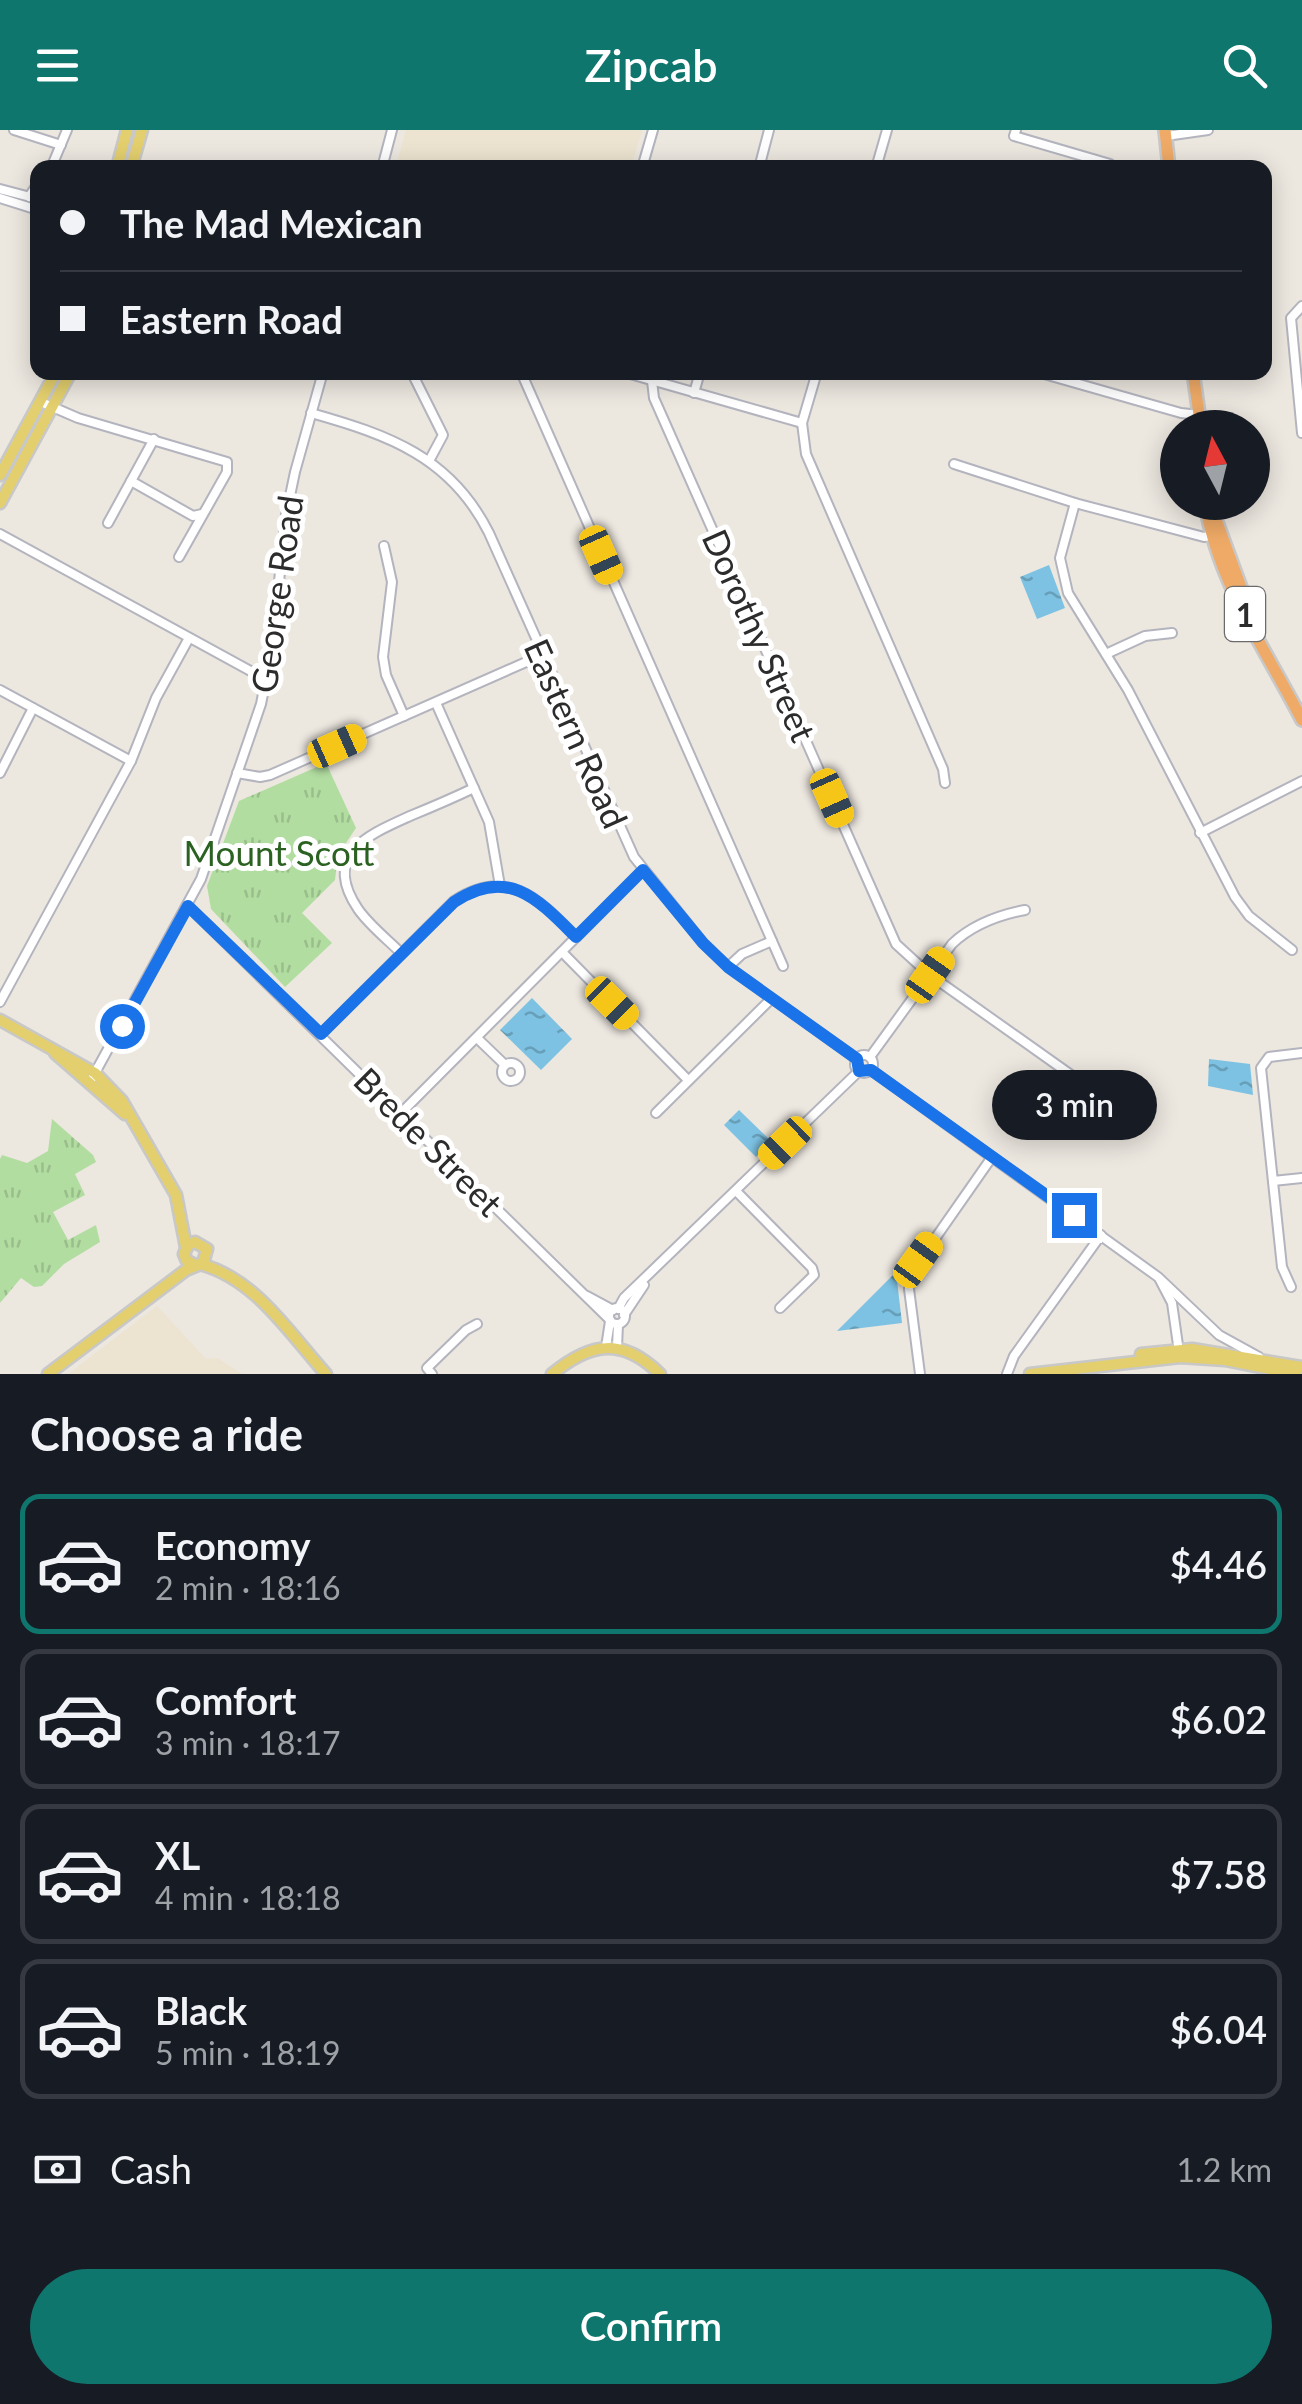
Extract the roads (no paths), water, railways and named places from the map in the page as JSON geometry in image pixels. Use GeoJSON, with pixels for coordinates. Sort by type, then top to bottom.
{"type":"FeatureCollection","features":[{"type":"Feature","properties":{"kind":"highway"},"geometry":{"type":"LineString","coordinates":[[1165,133],[1168,160]]}},
{"type":"Feature","properties":{"kind":"highway"},"geometry":{"type":"LineString","coordinates":[[1192,380],[1196,410]]}},
{"type":"Feature","properties":{"kind":"highway","name":"1"},"geometry":{"type":"LineString","coordinates":[[1213,520],[1225,573],[1302,720]]}},
{"type":"Feature","properties":{"kind":"highway","name":"1"},"geometry":{"type":"LineString","coordinates":[[1216,535],[1302,705]]}},
{"type":"Feature","properties":{"kind":"main road"},"geometry":{"type":"LineString","coordinates":[[119,160],[127,130]]}},
{"type":"Feature","properties":{"kind":"main road"},"geometry":{"type":"LineString","coordinates":[[133,160],[142,130]]}},
{"type":"Feature","properties":{"kind":"main road"},"geometry":{"type":"LineString","coordinates":[[0,475],[52,380]]}},
{"type":"Feature","properties":{"kind":"main road"},"geometry":{"type":"LineString","coordinates":[[0,503],[67,380]]}},
{"type":"Feature","properties":{"kind":"main road"},"geometry":{"type":"LineString","coordinates":[[0,1020],[51,1048],[70,1068],[92,1078],[133,1121],[173,1188],[187,1261],[224,1271]]}},
{"type":"Feature","properties":{"kind":"main road"},"geometry":{"type":"LineString","coordinates":[[182,1220],[224,1271],[248,1287],[326,1374]]}},
{"type":"Feature","properties":{"kind":"main road"},"geometry":{"type":"LineString","coordinates":[[166,1285],[185,1249],[195,1242],[205,1248]]}},
{"type":"Feature","properties":{"kind":"main road"},"geometry":{"type":"LineString","coordinates":[[48,1374],[198,1265],[205,1248]]}},
{"type":"Feature","properties":{"kind":"main road"},"geometry":{"type":"LineString","coordinates":[[552,1374],[572,1357],[611,1348],[635,1354],[660,1374]]}},
{"type":"Feature","properties":{"kind":"main road"},"geometry":{"type":"LineString","coordinates":[[1179,1353],[1296,1374]]}},
{"type":"Feature","properties":{"kind":"main road"},"geometry":{"type":"LineString","coordinates":[[1030,1374],[1179,1353],[1263,1358],[1302,1367]]}},
{"type":"Feature","properties":{"kind":"street"},"geometry":{"type":"LineString","coordinates":[[14,130],[60,145]]}},
{"type":"Feature","properties":{"kind":"street"},"geometry":{"type":"LineString","coordinates":[[53,160],[67,130]]}},
{"type":"Feature","properties":{"kind":"street"},"geometry":{"type":"LineString","coordinates":[[384,160],[392,130]]}},
{"type":"Feature","properties":{"kind":"street"},"geometry":{"type":"LineString","coordinates":[[644,160],[653,130]]}},
{"type":"Feature","properties":{"kind":"street"},"geometry":{"type":"LineString","coordinates":[[761,160],[770,130]]}},
{"type":"Feature","properties":{"kind":"street"},"geometry":{"type":"LineString","coordinates":[[878,160],[887,130]]}},
{"type":"Feature","properties":{"kind":"street"},"geometry":{"type":"LineString","coordinates":[[1165,133],[1208,130]]}},
{"type":"Feature","properties":{"kind":"street"},"geometry":{"type":"LineString","coordinates":[[1015,133],[1093,160]]}},
{"type":"Feature","properties":{"kind":"street"},"geometry":{"type":"LineString","coordinates":[[0,189],[30,201]]}},
{"type":"Feature","properties":{"kind":"street"},"geometry":{"type":"LineString","coordinates":[[0,198],[30,201]]}},
{"type":"Feature","properties":{"kind":"street"},"geometry":{"type":"LineString","coordinates":[[1302,306],[1291,318],[1302,433]]}},
{"type":"Feature","properties":{"kind":"street","name":"George Road"},"geometry":{"type":"LineString","coordinates":[[92,1078],[188,906],[237,773],[267,680],[286,515],[321,380]]}},
{"type":"Feature","properties":{"kind":"street"},"geometry":{"type":"LineString","coordinates":[[415,380],[442,434],[429,461]]}},
{"type":"Feature","properties":{"kind":"street"},"geometry":{"type":"LineString","coordinates":[[524,380],[783,966]]}},
{"type":"Feature","properties":{"kind":"street"},"geometry":{"type":"LineString","coordinates":[[649,380],[802,424]]}},
{"type":"Feature","properties":{"kind":"street"},"geometry":{"type":"LineString","coordinates":[[694,393],[698,380]]}},
{"type":"Feature","properties":{"kind":"street"},"geometry":{"type":"LineString","coordinates":[[816,380],[802,424],[806,454],[943,769],[945,783]]}},
{"type":"Feature","properties":{"kind":"street"},"geometry":{"type":"LineString","coordinates":[[1063,380],[1160,410]]}},
{"type":"Feature","properties":{"kind":"street","name":"Dorothy Street"},"geometry":{"type":"LineString","coordinates":[[652,381],[654,398],[896,944],[930,975],[1088,1087]]}},
{"type":"Feature","properties":{"kind":"street"},"geometry":{"type":"LineString","coordinates":[[41,402],[78,418],[227,462],[227,472],[179,557]]}},
{"type":"Feature","properties":{"kind":"street","name":"Eastern Road"},"geometry":{"type":"LineString","coordinates":[[312,413],[383,435],[429,461],[459,488],[482,520],[615,821],[643,870],[728,967],[857,1059]]}},
{"type":"Feature","properties":{"kind":"street"},"geometry":{"type":"LineString","coordinates":[[108,523],[154,440]]}},
{"type":"Feature","properties":{"kind":"street"},"geometry":{"type":"LineString","coordinates":[[954,464],[1075,503],[1204,537],[1216,535]]}},
{"type":"Feature","properties":{"kind":"street"},"geometry":{"type":"LineString","coordinates":[[131,481],[193,516],[202,514]]}},
{"type":"Feature","properties":{"kind":"street"},"geometry":{"type":"LineString","coordinates":[[1075,503],[1060,558],[1068,593],[1128,690],[1200,833],[1249,916],[1292,950]]}},
{"type":"Feature","properties":{"kind":"street"},"geometry":{"type":"LineString","coordinates":[[0,534],[267,680]]}},
{"type":"Feature","properties":{"kind":"street"},"geometry":{"type":"LineString","coordinates":[[384,546],[392,582],[383,657],[404,716]]}},
{"type":"Feature","properties":{"kind":"street"},"geometry":{"type":"LineString","coordinates":[[1106,654],[1144,636],[1172,633]]}},
{"type":"Feature","properties":{"kind":"street"},"geometry":{"type":"LineString","coordinates":[[0,1002],[130,762],[156,698],[189,638]]}},
{"type":"Feature","properties":{"kind":"street"},"geometry":{"type":"LineString","coordinates":[[237,773],[260,778],[270,775],[542,655]]}},
{"type":"Feature","properties":{"kind":"street"},"geometry":{"type":"LineString","coordinates":[[0,690],[130,762]]}},
{"type":"Feature","properties":{"kind":"street"},"geometry":{"type":"LineString","coordinates":[[436,703],[492,834],[500,886]]}},
{"type":"Feature","properties":{"kind":"street"},"geometry":{"type":"LineString","coordinates":[[0,773],[33,708]]}},
{"type":"Feature","properties":{"kind":"street"},"geometry":{"type":"LineString","coordinates":[[1200,833],[1302,781]]}},
{"type":"Feature","properties":{"kind":"street"},"geometry":{"type":"LineString","coordinates":[[401,953],[353,901],[346,882],[350,853],[368,835],[474,788]]}},
{"type":"Feature","properties":{"kind":"street"},"geometry":{"type":"LineString","coordinates":[[401,1114],[643,870]]}},
{"type":"Feature","properties":{"kind":"street"},"geometry":{"type":"LineString","coordinates":[[321,1034],[454,902],[475,890],[500,886],[531,896],[576,937]]}},
{"type":"Feature","properties":{"kind":"street","name":"Brede Street"},"geometry":{"type":"LineString","coordinates":[[188,906],[612,1322]]}},
{"type":"Feature","properties":{"kind":"street"},"geometry":{"type":"LineString","coordinates":[[870,1058],[964,933],[1025,910]]}},
{"type":"Feature","properties":{"kind":"street"},"geometry":{"type":"LineString","coordinates":[[728,967],[742,954],[772,941]]}},
{"type":"Feature","properties":{"kind":"street"},"geometry":{"type":"LineString","coordinates":[[562,952],[688,1080]]}},
{"type":"Feature","properties":{"kind":"street"},"geometry":{"type":"LineString","coordinates":[[656,1113],[770,1000]]}},
{"type":"Feature","properties":{"kind":"street"},"geometry":{"type":"LineString","coordinates":[[477,1038],[505,1065]]}},
{"type":"Feature","properties":{"kind":"street"},"geometry":{"type":"LineString","coordinates":[[1291,1287],[1282,1267],[1262,1068],[1269,1057],[1302,1053]]}},
{"type":"Feature","properties":{"kind":"street"},"geometry":{"type":"LineString","coordinates":[[859,1071],[857,1059],[862,1056],[873,1062],[871,1070]]}},
{"type":"Feature","properties":{"kind":"street"},"geometry":{"type":"LineString","coordinates":[[611,1348],[612,1322],[618,1311],[652,1273],[859,1071],[871,1070],[1158,1277],[1220,1335],[1263,1358]]}},
{"type":"Feature","properties":{"kind":"street"},"geometry":{"type":"LineString","coordinates":[[920,1374],[911,1273],[992,1157]]}},
{"type":"Feature","properties":{"kind":"street"},"geometry":{"type":"LineString","coordinates":[[1273,1181],[1302,1178]]}},
{"type":"Feature","properties":{"kind":"street"},"geometry":{"type":"LineString","coordinates":[[736,1191],[812,1268],[814,1274],[780,1308]]}},
{"type":"Feature","properties":{"kind":"street"},"geometry":{"type":"LineString","coordinates":[[1006,1374],[1014,1356],[1101,1235]]}},
{"type":"Feature","properties":{"kind":"street"},"geometry":{"type":"LineString","coordinates":[[1158,1277],[1172,1303],[1179,1353]]}},
{"type":"Feature","properties":{"kind":"street","name":"Brede Street"},"geometry":{"type":"LineString","coordinates":[[583,1294],[618,1311]]}},
{"type":"Feature","properties":{"kind":"street"},"geometry":{"type":"LineString","coordinates":[[612,1322],[618,1311]]}},
{"type":"Feature","properties":{"kind":"street"},"geometry":{"type":"LineString","coordinates":[[418,1360],[430,1371],[466,1330],[477,1324]]}},
{"type":"Feature","properties":{"kind":"water"},"geometry":{"type":"Polygon","coordinates":[[[1049,565],[1065,608],[1037,619],[1020,577],[1049,565]]]}},
{"type":"Feature","properties":{"kind":"water"},"geometry":{"type":"Polygon","coordinates":[[[532,998],[572,1039],[541,1070],[500,1030],[532,998]]]}},
{"type":"Feature","properties":{"kind":"water"},"geometry":{"type":"Polygon","coordinates":[[[1209,1059],[1250,1064],[1253,1095],[1208,1086],[1209,1059]]]}},
{"type":"Feature","properties":{"kind":"water"},"geometry":{"type":"Polygon","coordinates":[[[739,1110],[771,1141],[756,1157],[724,1125],[739,1110]]]}},
{"type":"Feature","properties":{"kind":"water"},"geometry":{"type":"Polygon","coordinates":[[[896,1272],[902,1323],[837,1331],[896,1272]]]}},
{"type":"Feature","properties":{"kind":"park label","name":"Mount Scott"},"geometry":{"type":"Point","coordinates":[279,852]}}]}
